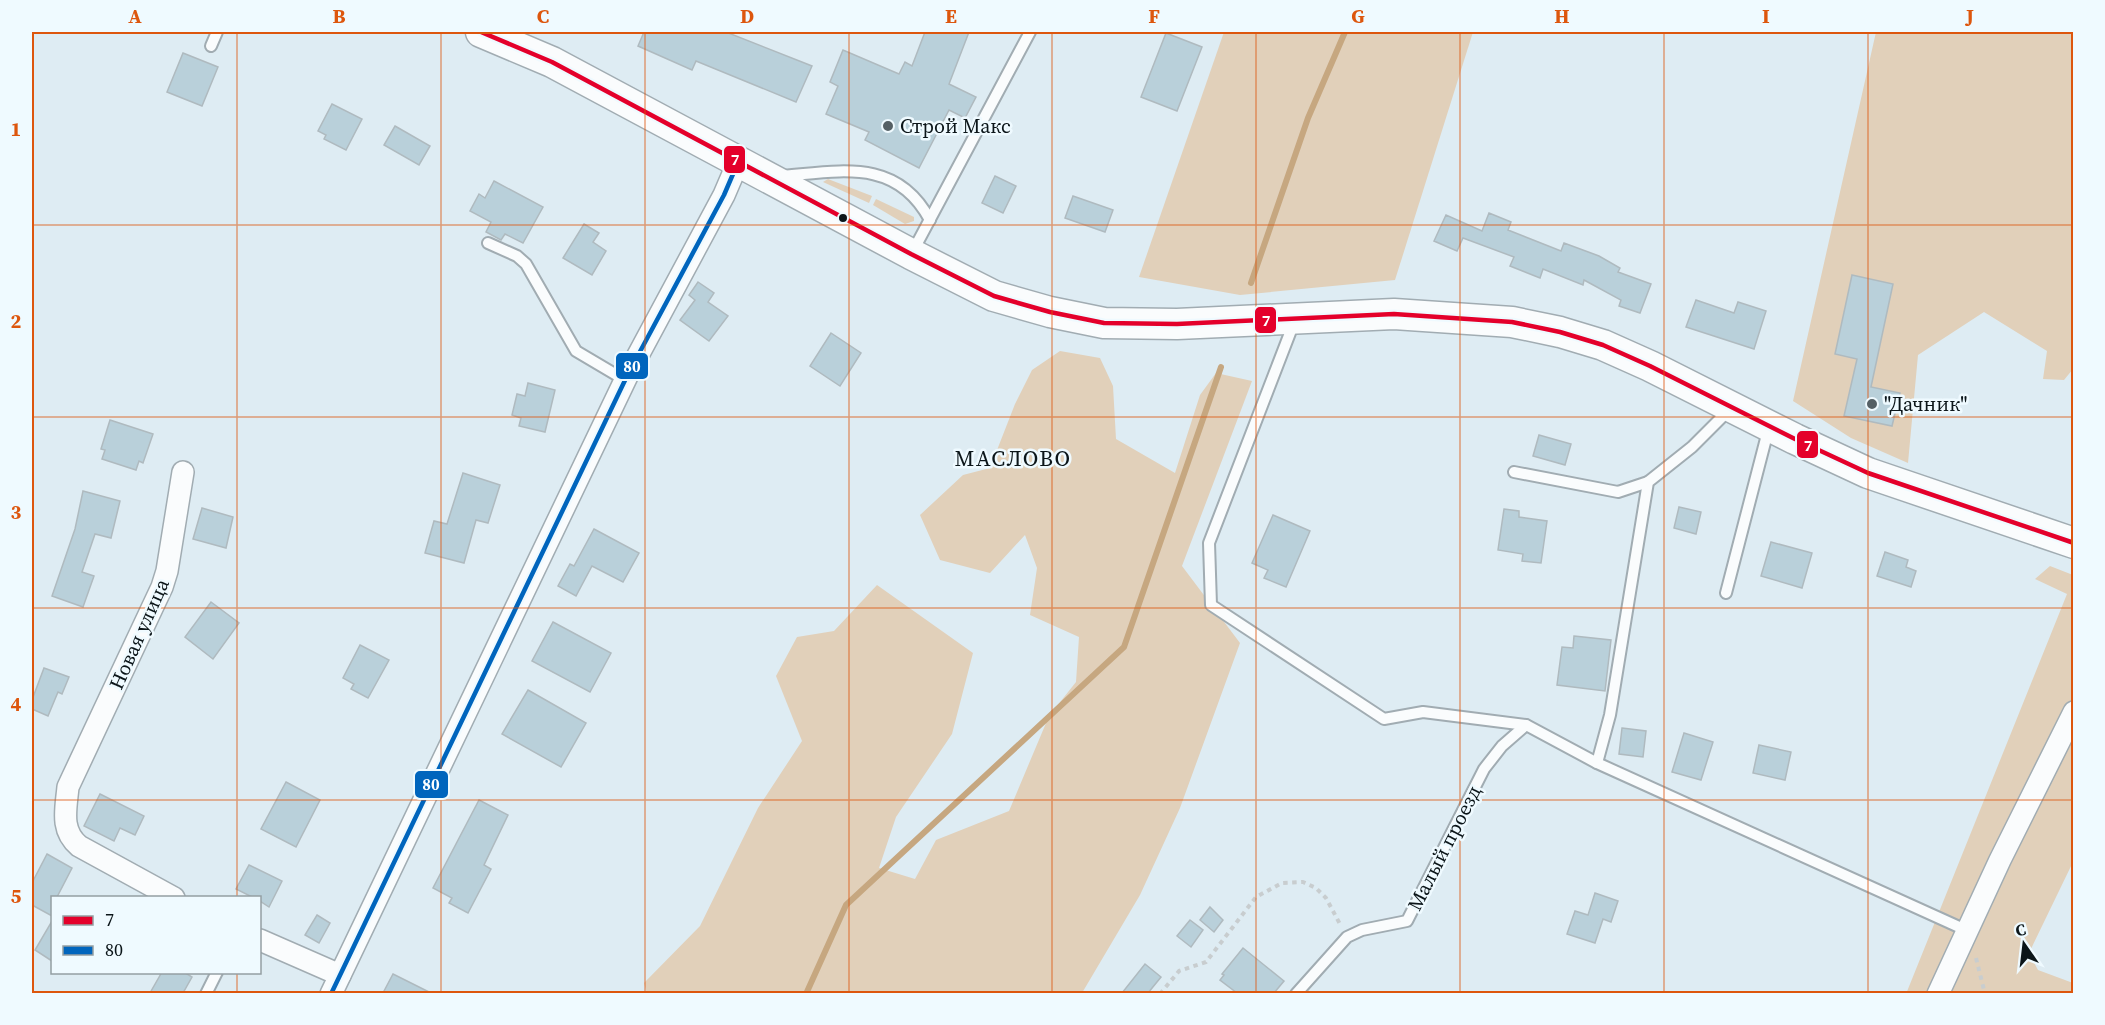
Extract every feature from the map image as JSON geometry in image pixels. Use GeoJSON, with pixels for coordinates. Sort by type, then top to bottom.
{"type":"FeatureCollection","features":[{"type":"Feature","properties":{"kind":"main road"},"geometry":{"type":"LineString","coordinates":[[482,32],[552,62],[994,296],[1050,312],[1104,323],[1177,324],[1394,314],[1512,322],[1560,332],[1603,345],[1868,473],[2073,543]]}},
{"type":"Feature","properties":{"kind":"street"},"geometry":{"type":"LineString","coordinates":[[261,941],[336,984],[625,380],[675,282],[724,195],[739,160]]}},
{"type":"Feature","properties":{"kind":"street","name":"Новая улица"},"geometry":{"type":"LineString","coordinates":[[172,896],[79,846],[71,839],[65,822],[68,787],[165,579],[183,472]]}},
{"type":"Feature","properties":{"kind":"street"},"geometry":{"type":"LineString","coordinates":[[1938,993],[2073,712]]}},
{"type":"Feature","properties":{"kind":"lane"},"geometry":{"type":"LineString","coordinates":[[211,46],[217,32]]}},
{"type":"Feature","properties":{"kind":"lane"},"geometry":{"type":"LineString","coordinates":[[911,254],[1030,32]]}},
{"type":"Feature","properties":{"kind":"lane"},"geometry":{"type":"LineString","coordinates":[[771,177],[871,172],[908,189],[921,202],[930,220]]}},
{"type":"Feature","properties":{"kind":"lane"},"geometry":{"type":"LineString","coordinates":[[488,243],[517,256],[526,264],[576,351],[625,380]]}},
{"type":"Feature","properties":{"kind":"lane"},"geometry":{"type":"LineString","coordinates":[[1295,318],[1209,543],[1211,605],[1384,719],[1423,712],[1526,725],[1597,763],[1968,931]]}},
{"type":"Feature","properties":{"kind":"lane"},"geometry":{"type":"LineString","coordinates":[[1514,472],[1618,492],[1648,482],[1692,447],[1732,408]]}},
{"type":"Feature","properties":{"kind":"lane"},"geometry":{"type":"LineString","coordinates":[[1726,593],[1769,427]]}},
{"type":"Feature","properties":{"kind":"lane"},"geometry":{"type":"LineString","coordinates":[[1597,763],[1610,715],[1648,482]]}},
{"type":"Feature","properties":{"kind":"lane","name":"Малый проезд"},"geometry":{"type":"LineString","coordinates":[[1347,937],[1362,930],[1398,925],[1408,920],[1484,769],[1502,746],[1526,725]]}},
{"type":"Feature","properties":{"kind":"lane"},"geometry":{"type":"LineString","coordinates":[[1296,993],[1347,937]]}},
{"type":"Feature","properties":{"kind":"lane"},"geometry":{"type":"LineString","coordinates":[[206,993],[216,974]]}},
{"type":"Feature","properties":{"kind":"path"},"geometry":{"type":"LineString","coordinates":[[1160,993],[1179,971],[1206,962],[1256,897],[1282,883],[1303,882],[1321,892],[1347,937]]}},
{"type":"Feature","properties":{"kind":"shaded area"},"geometry":{"type":"Polygon","coordinates":[[[1224,32],[1473,32],[1395,280],[1240,295],[1139,277],[1224,32]]]}},
{"type":"Feature","properties":{"kind":"shaded area"},"geometry":{"type":"Polygon","coordinates":[[[1876,32],[2073,32],[2073,369],[2064,380],[2043,379],[2047,351],[1984,312],[1918,355],[1908,463],[1851,438],[1793,401],[1876,32]]]}},
{"type":"Feature","properties":{"kind":"shaded area"},"geometry":{"type":"Polygon","coordinates":[[[828,179],[872,196],[869,203],[823,182],[828,179]]]}},
{"type":"Feature","properties":{"kind":"shaded area"},"geometry":{"type":"Polygon","coordinates":[[[876,199],[914,217],[914,221],[905,224],[873,205],[876,199]]]}},
{"type":"Feature","properties":{"kind":"shaded area"},"geometry":{"type":"Polygon","coordinates":[[[1060,351],[1100,358],[1113,386],[1116,439],[1175,473],[1200,395],[1216,373],[1252,381],[1182,566],[1240,643],[1180,808],[1140,895],[1082,993],[647,994],[644,983],[700,926],[758,808],[802,741],[776,676],[797,637],[834,631],[877,585],[973,653],[952,734],[896,817],[879,868],[915,879],[936,840],[1009,811],[1049,716],[1076,682],[1079,637],[1030,615],[1037,568],[1025,535],[990,573],[940,560],[920,515],[963,475],[990,468],[1015,404],[1032,370],[1060,351]]]}},
{"type":"Feature","properties":{"kind":"shaded area"},"geometry":{"type":"Polygon","coordinates":[[[2050,566],[2073,575],[2073,862],[2029,953],[2038,970],[2073,983],[2073,993],[1906,994],[2067,594],[2035,579],[2050,566]]]}},
{"type":"Feature","properties":{"kind":"building"},"geometry":{"type":"Polygon","coordinates":[[[644,32],[726,32],[812,66],[796,102],[696,61],[692,70],[638,46],[644,32]]]}},
{"type":"Feature","properties":{"kind":"building"},"geometry":{"type":"Polygon","coordinates":[[[925,32],[969,32],[949,84],[976,97],[965,118],[949,110],[919,168],[865,140],[869,132],[826,114],[838,86],[830,82],[843,50],[899,74],[905,62],[912,66],[925,32]]]}},
{"type":"Feature","properties":{"kind":"building"},"geometry":{"type":"Polygon","coordinates":[[[1166,33],[1202,47],[1177,111],[1141,97],[1166,33]]]}},
{"type":"Feature","properties":{"kind":"building"},"geometry":{"type":"Polygon","coordinates":[[[183,53],[218,67],[202,106],[167,92],[183,53]]]}},
{"type":"Feature","properties":{"kind":"building"},"geometry":{"type":"Polygon","coordinates":[[[332,104],[362,119],[346,150],[324,139],[326,135],[318,131],[332,104]]]}},
{"type":"Feature","properties":{"kind":"building"},"geometry":{"type":"Polygon","coordinates":[[[395,126],[430,146],[419,165],[384,145],[395,126]]]}},
{"type":"Feature","properties":{"kind":"building"},"geometry":{"type":"Polygon","coordinates":[[[995,176],[1016,186],[1003,213],[982,203],[995,176]]]}},
{"type":"Feature","properties":{"kind":"building"},"geometry":{"type":"Polygon","coordinates":[[[494,181],[543,207],[523,243],[505,234],[501,240],[486,232],[491,222],[470,211],[479,194],[485,198],[494,181]]]}},
{"type":"Feature","properties":{"kind":"building"},"geometry":{"type":"Polygon","coordinates":[[[1073,196],[1113,210],[1105,232],[1065,218],[1073,196]]]}},
{"type":"Feature","properties":{"kind":"building"},"geometry":{"type":"Polygon","coordinates":[[[1489,213],[1511,222],[1508,230],[1561,251],[1564,243],[1599,256],[1620,268],[1618,272],[1651,284],[1640,313],[1619,306],[1621,300],[1584,280],[1583,285],[1543,269],[1540,278],[1510,266],[1514,257],[1463,238],[1457,251],[1434,241],[1446,215],[1482,231],[1489,213]]]}},
{"type":"Feature","properties":{"kind":"building"},"geometry":{"type":"Polygon","coordinates":[[[584,224],[599,233],[593,242],[606,251],[592,275],[563,258],[584,224]]]}},
{"type":"Feature","properties":{"kind":"building"},"geometry":{"type":"Polygon","coordinates":[[[1852,275],[1893,284],[1871,387],[1900,393],[1892,426],[1844,416],[1857,359],[1835,354],[1852,275]]]}},
{"type":"Feature","properties":{"kind":"building"},"geometry":{"type":"Polygon","coordinates":[[[698,282],[714,293],[708,302],[728,316],[709,341],[680,320],[695,300],[689,295],[698,282]]]}},
{"type":"Feature","properties":{"kind":"building"},"geometry":{"type":"Polygon","coordinates":[[[1696,300],[1734,313],[1738,302],[1766,311],[1754,349],[1686,327],[1696,300]]]}},
{"type":"Feature","properties":{"kind":"building"},"geometry":{"type":"Polygon","coordinates":[[[831,333],[861,353],[840,386],[810,366],[831,333]]]}},
{"type":"Feature","properties":{"kind":"building"},"geometry":{"type":"Polygon","coordinates":[[[528,383],[555,390],[545,432],[519,426],[521,418],[512,415],[517,394],[525,396],[528,383]]]}},
{"type":"Feature","properties":{"kind":"building"},"geometry":{"type":"Polygon","coordinates":[[[110,420],[153,434],[143,463],[139,461],[136,470],[102,459],[105,450],[101,449],[110,420]]]}},
{"type":"Feature","properties":{"kind":"building"},"geometry":{"type":"Polygon","coordinates":[[[1539,435],[1571,444],[1565,465],[1533,456],[1539,435]]]}},
{"type":"Feature","properties":{"kind":"building"},"geometry":{"type":"Polygon","coordinates":[[[463,473],[500,485],[488,523],[476,520],[464,563],[425,553],[434,521],[447,524],[463,473]]]}},
{"type":"Feature","properties":{"kind":"building"},"geometry":{"type":"Polygon","coordinates":[[[83,491],[120,501],[111,538],[95,534],[82,572],[94,576],[83,607],[52,596],[75,529],[83,491]]]}},
{"type":"Feature","properties":{"kind":"building"},"geometry":{"type":"Polygon","coordinates":[[[1679,507],[1701,512],[1696,534],[1674,528],[1679,507]]]}},
{"type":"Feature","properties":{"kind":"building"},"geometry":{"type":"Polygon","coordinates":[[[202,508],[233,517],[226,548],[193,539],[202,508]]]}},
{"type":"Feature","properties":{"kind":"building"},"geometry":{"type":"Polygon","coordinates":[[[1504,509],[1519,511],[1519,517],[1547,521],[1541,563],[1522,561],[1523,554],[1498,550],[1504,509]]]}},
{"type":"Feature","properties":{"kind":"building"},"geometry":{"type":"Polygon","coordinates":[[[1273,515],[1310,531],[1286,587],[1264,578],[1268,570],[1252,563],[1273,515]]]}},
{"type":"Feature","properties":{"kind":"building"},"geometry":{"type":"Polygon","coordinates":[[[594,529],[639,553],[623,582],[592,566],[576,596],[558,586],[570,564],[574,566],[594,529]]]}},
{"type":"Feature","properties":{"kind":"building"},"geometry":{"type":"Polygon","coordinates":[[[1771,542],[1812,553],[1802,588],[1761,576],[1771,542]]]}},
{"type":"Feature","properties":{"kind":"building"},"geometry":{"type":"Polygon","coordinates":[[[1885,552],[1908,560],[1906,567],[1916,571],[1911,587],[1877,576],[1885,552]]]}},
{"type":"Feature","properties":{"kind":"building"},"geometry":{"type":"Polygon","coordinates":[[[211,602],[239,623],[213,659],[185,637],[211,602]]]}},
{"type":"Feature","properties":{"kind":"building"},"geometry":{"type":"Polygon","coordinates":[[[553,622],[611,653],[590,692],[532,661],[553,622]]]}},
{"type":"Feature","properties":{"kind":"building"},"geometry":{"type":"Polygon","coordinates":[[[1574,636],[1611,640],[1605,691],[1557,685],[1562,647],[1573,648],[1574,636]]]}},
{"type":"Feature","properties":{"kind":"building"},"geometry":{"type":"Polygon","coordinates":[[[360,645],[389,660],[368,698],[351,689],[354,684],[343,678],[360,645]]]}},
{"type":"Feature","properties":{"kind":"building"},"geometry":{"type":"Polygon","coordinates":[[[44,668],[69,677],[62,694],[58,692],[48,716],[32,709],[32,700],[44,668]]]}},
{"type":"Feature","properties":{"kind":"building"},"geometry":{"type":"Polygon","coordinates":[[[528,690],[586,723],[561,767],[502,734],[528,690]]]}},
{"type":"Feature","properties":{"kind":"building"},"geometry":{"type":"Polygon","coordinates":[[[1622,728],[1646,731],[1643,757],[1619,754],[1622,728]]]}},
{"type":"Feature","properties":{"kind":"building"},"geometry":{"type":"Polygon","coordinates":[[[1684,733],[1713,742],[1701,780],[1672,772],[1684,733]]]}},
{"type":"Feature","properties":{"kind":"building"},"geometry":{"type":"Polygon","coordinates":[[[1759,745],[1791,752],[1785,780],[1753,773],[1759,745]]]}},
{"type":"Feature","properties":{"kind":"building"},"geometry":{"type":"Polygon","coordinates":[[[286,782],[320,800],[296,847],[261,829],[286,782]]]}},
{"type":"Feature","properties":{"kind":"building"},"geometry":{"type":"Polygon","coordinates":[[[100,794],[144,816],[135,835],[120,828],[114,841],[84,826],[100,794]]]}},
{"type":"Feature","properties":{"kind":"building"},"geometry":{"type":"Polygon","coordinates":[[[479,800],[508,815],[484,865],[491,869],[468,913],[449,903],[452,898],[433,888],[479,800]]]}},
{"type":"Feature","properties":{"kind":"building"},"geometry":{"type":"Polygon","coordinates":[[[47,854],[72,868],[58,896],[51,896],[51,915],[32,905],[32,883],[47,854]]]}},
{"type":"Feature","properties":{"kind":"building"},"geometry":{"type":"Polygon","coordinates":[[[249,865],[282,881],[269,907],[261,902],[261,896],[250,896],[236,889],[249,865]]]}},
{"type":"Feature","properties":{"kind":"building"},"geometry":{"type":"Polygon","coordinates":[[[1595,893],[1618,901],[1611,922],[1603,919],[1595,943],[1567,934],[1575,911],[1588,915],[1595,893]]]}},
{"type":"Feature","properties":{"kind":"building"},"geometry":{"type":"Polygon","coordinates":[[[1210,907],[1223,920],[1214,932],[1200,920],[1210,907]]]}},
{"type":"Feature","properties":{"kind":"building"},"geometry":{"type":"Polygon","coordinates":[[[317,915],[330,923],[319,943],[305,935],[317,915]]]}},
{"type":"Feature","properties":{"kind":"building"},"geometry":{"type":"Polygon","coordinates":[[[1190,920],[1203,930],[1191,947],[1177,936],[1190,920]]]}},
{"type":"Feature","properties":{"kind":"building"},"geometry":{"type":"Polygon","coordinates":[[[51,923],[51,960],[35,950],[51,923]]]}},
{"type":"Feature","properties":{"kind":"building"},"geometry":{"type":"Polygon","coordinates":[[[1243,948],[1284,981],[1274,993],[1237,993],[1220,980],[1224,975],[1222,974],[1243,948]]]}},
{"type":"Feature","properties":{"kind":"building"},"geometry":{"type":"Polygon","coordinates":[[[1145,964],[1161,977],[1148,993],[1122,993],[1145,964]]]}},
{"type":"Feature","properties":{"kind":"building"},"geometry":{"type":"Polygon","coordinates":[[[161,974],[187,974],[192,977],[183,993],[150,993],[161,974]]]}},
{"type":"Feature","properties":{"kind":"building"},"geometry":{"type":"Polygon","coordinates":[[[393,974],[431,993],[383,993],[393,974]]]}},
{"type":"Feature","properties":{"kind":"waterway"},"geometry":{"type":"LineString","coordinates":[[1251,283],[1308,118],[1345,32]]}},
{"type":"Feature","properties":{"kind":"waterway"},"geometry":{"type":"LineString","coordinates":[[806,994],[846,905],[1124,647],[1221,367]]}},
{"type":"Feature","properties":{"kind":"transit line","name":"7"},"geometry":{"type":"LineString","coordinates":[[481,32],[552,62],[994,296],[1050,312],[1104,323],[1177,324],[1394,314],[1512,322],[1560,332],[1603,345],[1650,366],[1868,473],[2074,543]]}},
{"type":"Feature","properties":{"kind":"transit line","name":"80"},"geometry":{"type":"LineString","coordinates":[[331,994],[628,374],[724,195],[739,160]]}},
{"type":"Feature","properties":{"kind":"place","name":"Строй Макс"},"geometry":{"type":"Point","coordinates":[888,126]}},
{"type":"Feature","properties":{"kind":"place","name":"\"Дачник\""},"geometry":{"type":"Point","coordinates":[1872,404]}},
{"type":"Feature","properties":{"kind":"district","name":"МАСЛОВО"},"geometry":{"type":"Point","coordinates":[1013,458]}}]}
